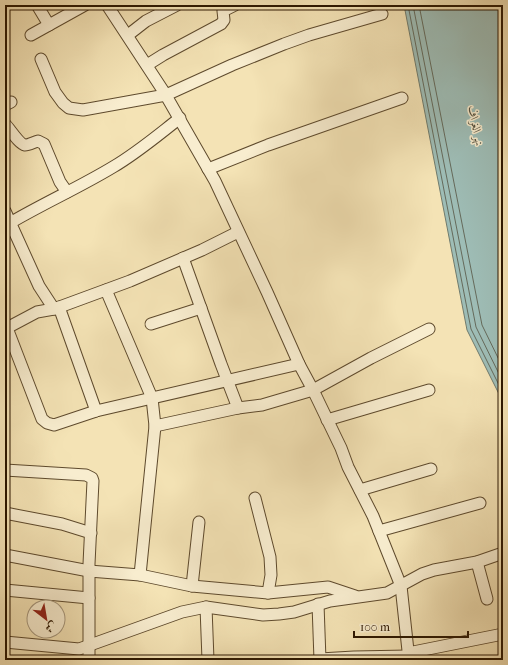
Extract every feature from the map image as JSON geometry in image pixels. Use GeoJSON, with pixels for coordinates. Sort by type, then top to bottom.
{"type":"FeatureCollection","features":[{"type":"Feature","properties":{"kind":"street"},"geometry":{"type":"LineString","coordinates":[[37,5],[49,25]]}},
{"type":"Feature","properties":{"kind":"street"},"geometry":{"type":"LineString","coordinates":[[31,35],[85,5]]}},
{"type":"Feature","properties":{"kind":"street"},"geometry":{"type":"LineString","coordinates":[[107,5],[166,95],[208,169],[267,292],[299,364],[341,448],[348,467],[379,531],[401,586],[408,656]]}},
{"type":"Feature","properties":{"kind":"street"},"geometry":{"type":"LineString","coordinates":[[128,36],[138,26],[177,5]]}},
{"type":"Feature","properties":{"kind":"street"},"geometry":{"type":"LineString","coordinates":[[147,65],[162,54],[221,24],[224,20],[223,11],[235,5]]}},
{"type":"Feature","properties":{"kind":"street"},"geometry":{"type":"LineString","coordinates":[[41,59],[57,96],[69,108],[83,110],[166,95],[265,51],[309,35],[382,14]]}},
{"type":"Feature","properties":{"kind":"street"},"geometry":{"type":"LineString","coordinates":[[208,169],[268,145],[402,98]]}},
{"type":"Feature","properties":{"kind":"street"},"geometry":{"type":"LineString","coordinates":[[10,223],[98,176],[130,157],[180,118]]}},
{"type":"Feature","properties":{"kind":"street"},"geometry":{"type":"LineString","coordinates":[[5,124],[19,141],[24,144],[38,141],[44,144],[60,182],[66,192]]}},
{"type":"Feature","properties":{"kind":"street"},"geometry":{"type":"LineString","coordinates":[[5,211],[39,286],[56,308],[96,411]]}},
{"type":"Feature","properties":{"kind":"street"},"geometry":{"type":"LineString","coordinates":[[238,232],[130,281],[56,308],[37,312],[6,328],[42,419],[47,423],[54,424],[96,411],[299,364]]}},
{"type":"Feature","properties":{"kind":"street"},"geometry":{"type":"LineString","coordinates":[[183,258],[238,408]]}},
{"type":"Feature","properties":{"kind":"street"},"geometry":{"type":"LineString","coordinates":[[106,290],[152,398],[155,426],[140,575]]}},
{"type":"Feature","properties":{"kind":"street"},"geometry":{"type":"LineString","coordinates":[[151,324],[201,308]]}},
{"type":"Feature","properties":{"kind":"street"},"geometry":{"type":"LineString","coordinates":[[155,426],[238,408],[262,405],[313,390],[371,358],[429,329]]}},
{"type":"Feature","properties":{"kind":"street"},"geometry":{"type":"LineString","coordinates":[[327,420],[429,390]]}},
{"type":"Feature","properties":{"kind":"street"},"geometry":{"type":"LineString","coordinates":[[360,490],[431,469]]}},
{"type":"Feature","properties":{"kind":"street"},"geometry":{"type":"LineString","coordinates":[[5,470],[73,474],[89,476],[93,481],[89,571],[90,660]]}},
{"type":"Feature","properties":{"kind":"street"},"geometry":{"type":"LineString","coordinates":[[256,498],[270,557],[271,576],[268,593]]}},
{"type":"Feature","properties":{"kind":"street"},"geometry":{"type":"LineString","coordinates":[[379,531],[480,503]]}},
{"type":"Feature","properties":{"kind":"street"},"geometry":{"type":"LineString","coordinates":[[5,513],[62,524],[91,533]]}},
{"type":"Feature","properties":{"kind":"street"},"geometry":{"type":"LineString","coordinates":[[192,586],[199,522]]}},
{"type":"Feature","properties":{"kind":"street"},"geometry":{"type":"LineString","coordinates":[[5,642],[79,649],[182,612],[206,607],[263,615],[294,612],[318,604],[355,596],[387,593],[422,574],[434,570],[477,562],[503,553]]}},
{"type":"Feature","properties":{"kind":"street"},"geometry":{"type":"LineString","coordinates":[[5,555],[89,571],[140,575],[192,586],[268,593],[328,587],[355,596]]}},
{"type":"Feature","properties":{"kind":"street"},"geometry":{"type":"LineString","coordinates":[[477,562],[487,599]]}},
{"type":"Feature","properties":{"kind":"street"},"geometry":{"type":"LineString","coordinates":[[5,590],[89,598]]}},
{"type":"Feature","properties":{"kind":"street"},"geometry":{"type":"LineString","coordinates":[[318,604],[320,659],[408,656],[503,634]]}},
{"type":"Feature","properties":{"kind":"street"},"geometry":{"type":"LineString","coordinates":[[206,607],[208,660]]}},
{"type":"Feature","properties":{"kind":"water","name":"نهر الغراف"},"geometry":{"type":"Polygon","coordinates":[[[404,5],[503,5],[503,402],[467,330],[404,5]]]}}]}
